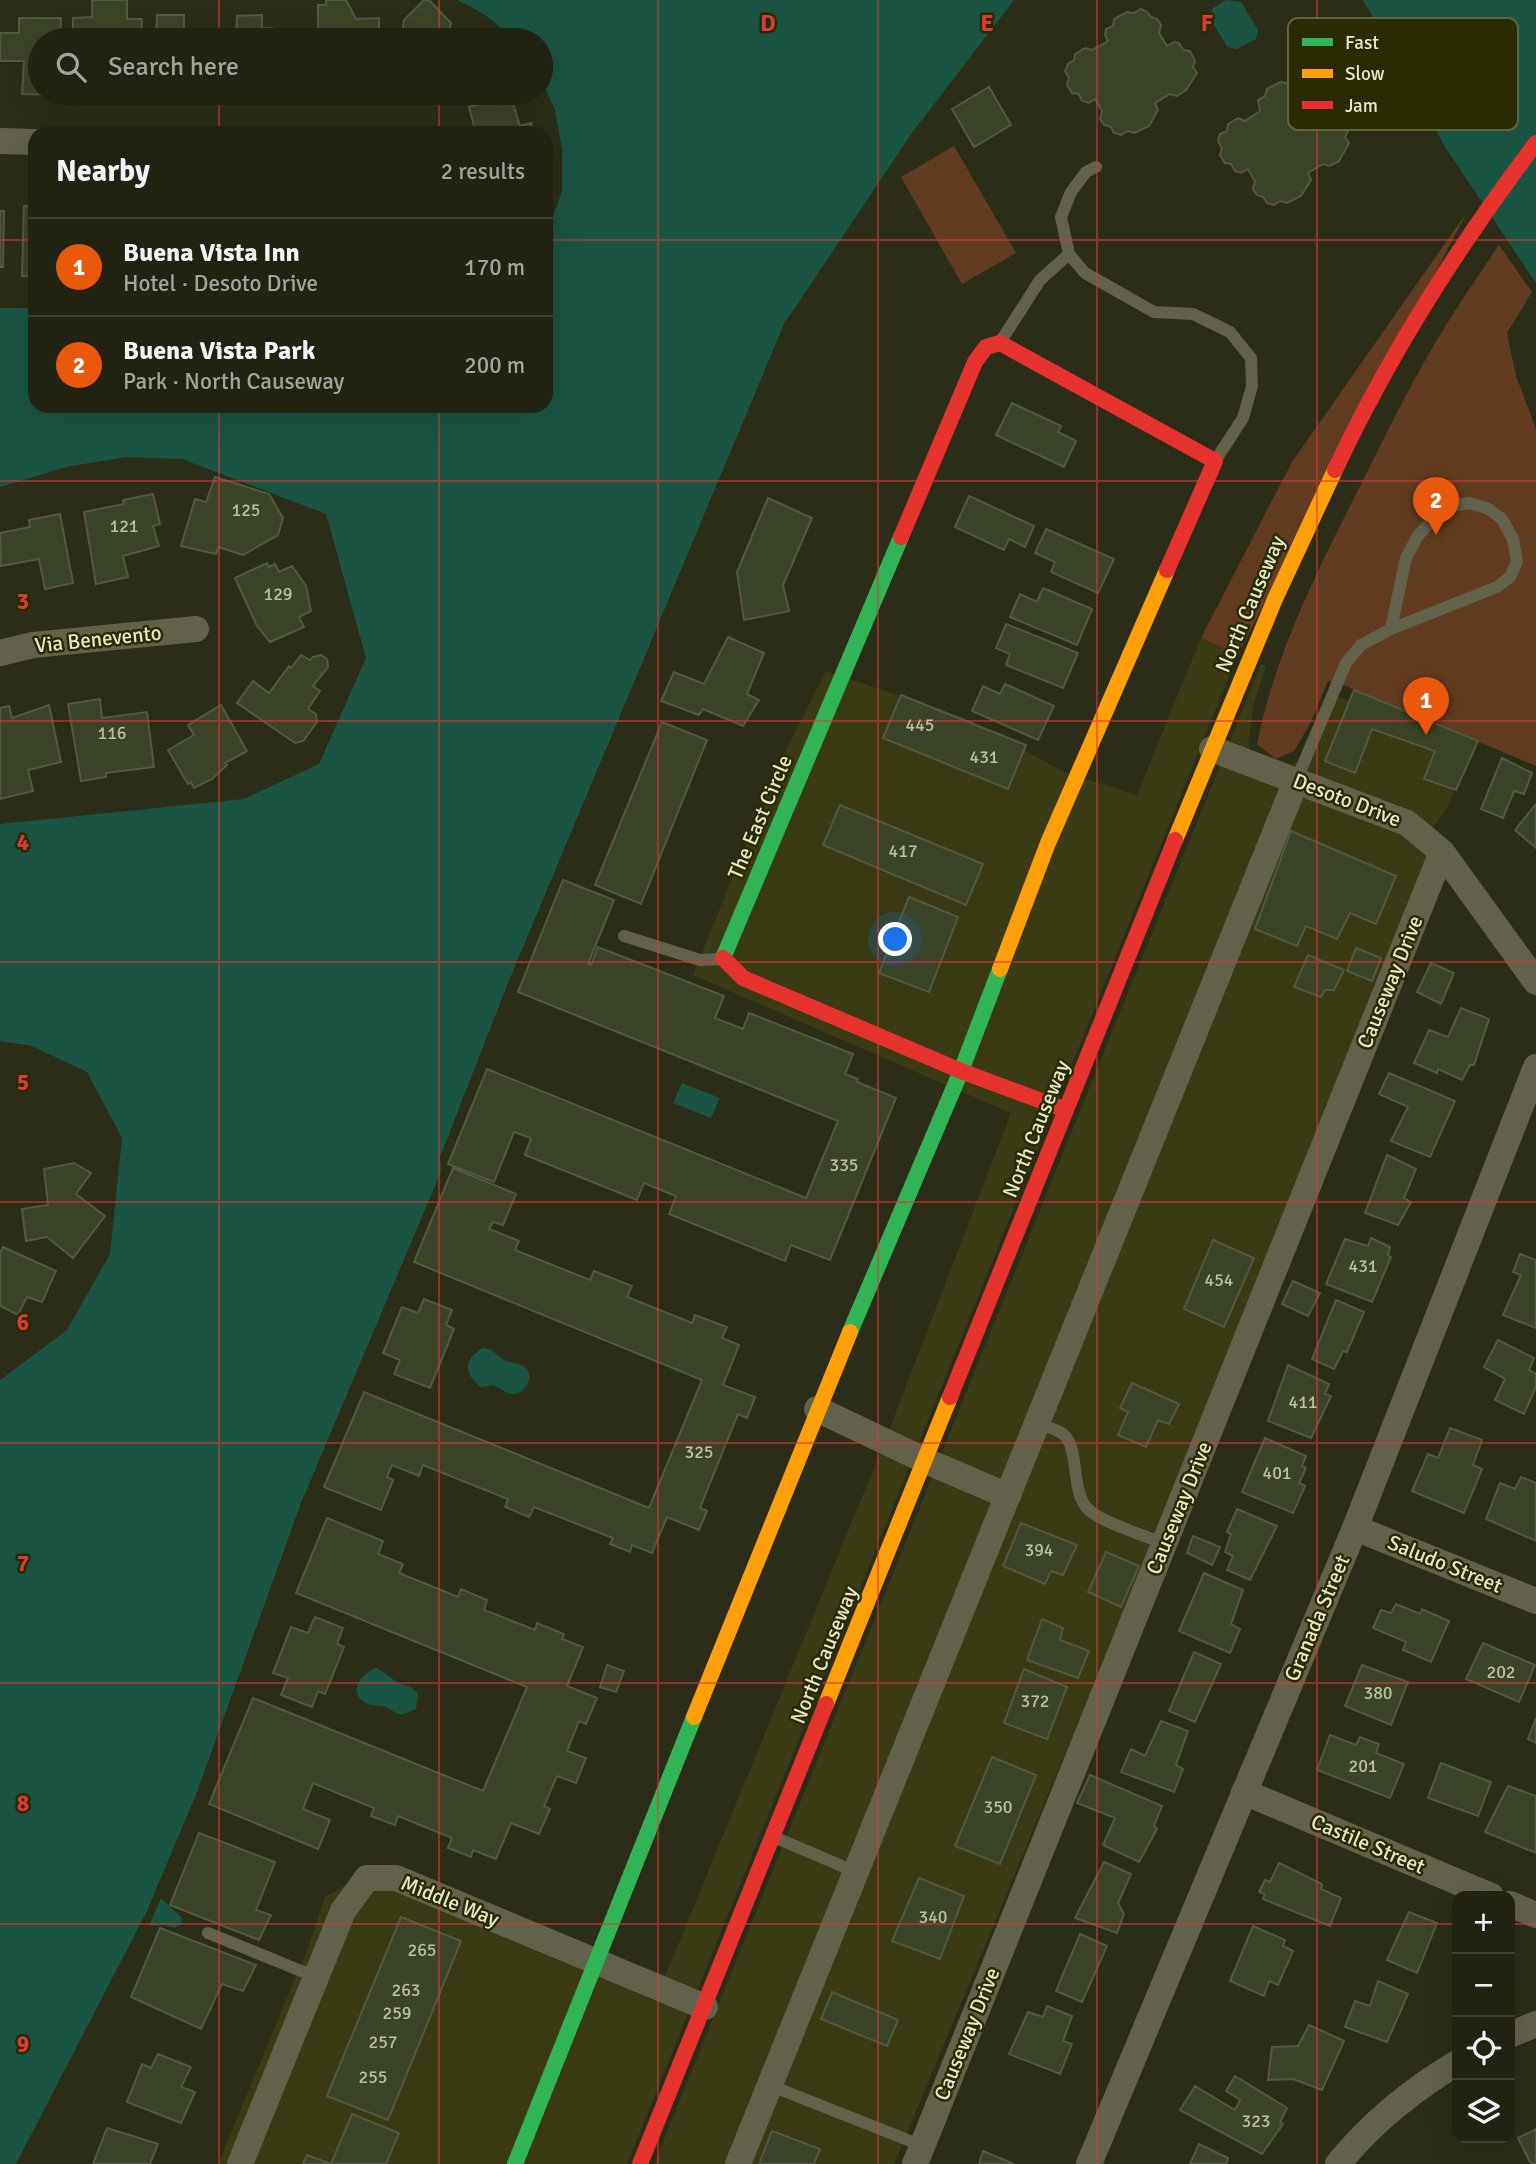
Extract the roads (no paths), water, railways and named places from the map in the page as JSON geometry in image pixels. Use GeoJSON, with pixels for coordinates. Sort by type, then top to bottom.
{"type":"FeatureCollection","features":[{"type":"Feature","properties":{"kind":"street"},"geometry":{"type":"LineString","coordinates":[[0,141],[28,142]]}},
{"type":"Feature","properties":{"kind":"street","name":"North Causeway"},"geometry":{"type":"LineString","coordinates":[[640,2164],[1212,749],[1308,522],[1395,352],[1490,205],[1536,143]]}},
{"type":"Feature","properties":{"kind":"street"},"geometry":{"type":"LineString","coordinates":[[515,2164],[817,1409],[961,1071],[1048,843],[1215,461],[993,345]]}},
{"type":"Feature","properties":{"kind":"street","name":"The East Circle"},"geometry":{"type":"LineString","coordinates":[[723,958],[975,362],[993,345]]}},
{"type":"Feature","properties":{"kind":"street","name":"Via Benevento"},"geometry":{"type":"LineString","coordinates":[[0,653],[33,645],[196,629]]}},
{"type":"Feature","properties":{"kind":"street","name":"Desoto Drive"},"geometry":{"type":"LineString","coordinates":[[1212,749],[1408,823],[1443,852],[1536,982]]}},
{"type":"Feature","properties":{"kind":"street"},"geometry":{"type":"LineString","coordinates":[[738,2164],[1296,781]]}},
{"type":"Feature","properties":{"kind":"street","name":"Causeway Drive"},"geometry":{"type":"LineString","coordinates":[[919,2155],[1443,852]]}},
{"type":"Feature","properties":{"kind":"street"},"geometry":{"type":"LineString","coordinates":[[723,958],[743,978],[961,1071],[1066,1110]]}},
{"type":"Feature","properties":{"kind":"street","name":"Granada Street"},"geometry":{"type":"LineString","coordinates":[[1089,2164],[1355,1528],[1536,1068]]}},
{"type":"Feature","properties":{"kind":"street"},"geometry":{"type":"LineString","coordinates":[[817,1409],[926,1461],[1008,1496]]}},
{"type":"Feature","properties":{"kind":"street","name":"Saludo Street"},"geometry":{"type":"LineString","coordinates":[[1355,1528],[1536,1601]]}},
{"type":"Feature","properties":{"kind":"street","name":"Castile Street"},"geometry":{"type":"LineString","coordinates":[[1244,1792],[1479,1891]]}},
{"type":"Feature","properties":{"kind":"street","name":"Middle Way"},"geometry":{"type":"LineString","coordinates":[[240,2164],[343,1911],[367,1878],[396,1878],[705,2007]]}},
{"type":"Feature","properties":{"kind":"street"},"geometry":{"type":"LineString","coordinates":[[1515,1906],[1536,1915]]}},
{"type":"Feature","properties":{"kind":"street"},"geometry":{"type":"LineString","coordinates":[[1515,2033],[1536,2024]]}},
{"type":"Feature","properties":{"kind":"street"},"geometry":{"type":"LineString","coordinates":[[1338,2164],[1379,2119],[1429,2080],[1452,2066]]}},
{"type":"Feature","properties":{"kind":"lane"},"geometry":{"type":"LineString","coordinates":[[1096,167],[1086,172],[1071,192],[1061,217],[1069,254],[1085,273],[1154,312],[1193,314],[1230,332],[1251,358],[1252,386],[1243,418],[1215,461]]}},
{"type":"Feature","properties":{"kind":"lane"},"geometry":{"type":"LineString","coordinates":[[993,345],[1041,280],[1069,254]]}},
{"type":"Feature","properties":{"kind":"lane"},"geometry":{"type":"LineString","coordinates":[[1296,781],[1346,663],[1361,645],[1391,629],[1497,587],[1510,577],[1517,562],[1513,539],[1502,519],[1487,508],[1469,503],[1451,506],[1432,520],[1417,537],[1406,558],[1391,629]]}},
{"type":"Feature","properties":{"kind":"lane"},"geometry":{"type":"LineString","coordinates":[[624,936],[700,960],[723,958]]}},
{"type":"Feature","properties":{"kind":"lane"},"geometry":{"type":"LineString","coordinates":[[1037,1423],[1065,1435],[1069,1441],[1077,1483],[1088,1510],[1105,1520],[1165,1544]]}},
{"type":"Feature","properties":{"kind":"lane"},"geometry":{"type":"LineString","coordinates":[[774,1836],[856,1872]]}},
{"type":"Feature","properties":{"kind":"lane"},"geometry":{"type":"LineString","coordinates":[[208,1933],[316,1977]]}},
{"type":"Feature","properties":{"kind":"lane"},"geometry":{"type":"LineString","coordinates":[[769,2085],[919,2155]]}},
{"type":"Feature","properties":{"kind":"place","name":"Buena Vista Park"},"geometry":{"type":"Point","coordinates":[1436,535]}},
{"type":"Feature","properties":{"kind":"place","name":"Buena Vista Inn"},"geometry":{"type":"Point","coordinates":[1426,735]}}]}
